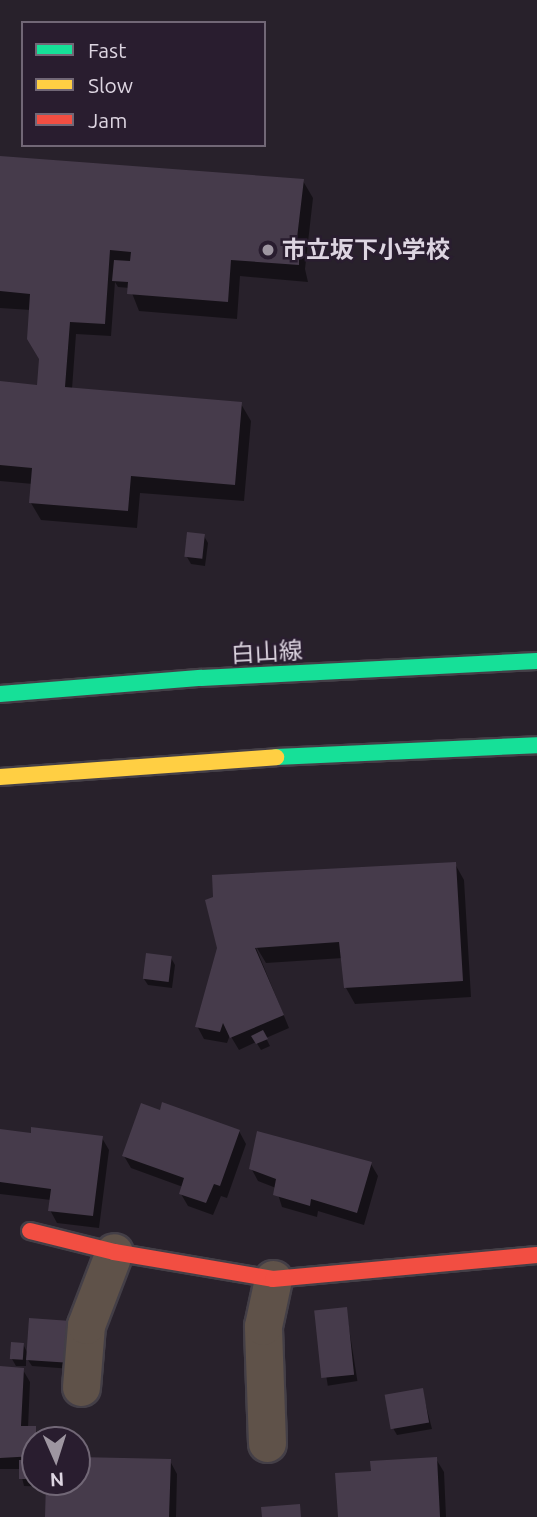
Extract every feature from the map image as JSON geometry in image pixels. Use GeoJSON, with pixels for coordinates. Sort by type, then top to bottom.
{"type":"FeatureCollection","features":[{"type":"Feature","properties":{"kind":"street","name":"白山線"},"geometry":{"type":"LineString","coordinates":[[0,694],[201,678],[537,661]]}},
{"type":"Feature","properties":{"kind":"street"},"geometry":{"type":"LineString","coordinates":[[0,776],[537,745]]}},
{"type":"Feature","properties":{"kind":"street"},"geometry":{"type":"LineString","coordinates":[[30,1231],[114,1252],[273,1279],[537,1255]]}},
{"type":"Feature","properties":{"kind":"street"},"geometry":{"type":"LineString","coordinates":[[80,1387],[86,1325],[114,1252]]}},
{"type":"Feature","properties":{"kind":"street"},"geometry":{"type":"LineString","coordinates":[[267,1443],[262,1326],[273,1279]]}},
{"type":"Feature","properties":{"kind":"building"},"geometry":{"type":"Polygon","coordinates":[[[0,156],[304,179],[295,255],[299,256],[299,265],[231,260],[228,302],[127,294],[128,282],[112,281],[114,260],[130,261],[131,252],[110,250],[105,324],[70,322],[65,387],[242,402],[235,485],[131,476],[128,511],[29,503],[32,468],[0,465],[0,381],[37,385],[39,359],[27,339],[30,294],[0,291],[0,156]]]}},
{"type":"Feature","properties":{"kind":"building"},"geometry":{"type":"Polygon","coordinates":[[[187,532],[205,534],[202,559],[184,557],[187,532]]]}},
{"type":"Feature","properties":{"kind":"building"},"geometry":{"type":"Polygon","coordinates":[[[456,862],[463,981],[344,988],[339,942],[255,948],[284,1015],[230,1038],[223,1023],[220,1032],[195,1027],[217,948],[205,900],[213,897],[212,875],[456,862]]]}},
{"type":"Feature","properties":{"kind":"building"},"geometry":{"type":"Polygon","coordinates":[[[146,953],[172,956],[169,982],[143,979],[146,953]]]}},
{"type":"Feature","properties":{"kind":"building"},"geometry":{"type":"Polygon","coordinates":[[[263,1030],[268,1039],[256,1044],[251,1036],[263,1030]]]}},
{"type":"Feature","properties":{"kind":"building"},"geometry":{"type":"Polygon","coordinates":[[[162,1102],[240,1130],[220,1186],[214,1184],[206,1203],[179,1194],[184,1178],[122,1156],[141,1103],[160,1110],[162,1102]]]}},
{"type":"Feature","properties":{"kind":"building"},"geometry":{"type":"Polygon","coordinates":[[[31,1127],[103,1136],[93,1216],[48,1211],[51,1189],[0,1182],[0,1129],[31,1133],[31,1127]]]}},
{"type":"Feature","properties":{"kind":"building"},"geometry":{"type":"Polygon","coordinates":[[[257,1131],[372,1162],[357,1213],[311,1199],[310,1206],[273,1195],[276,1179],[249,1169],[257,1131]]]}},
{"type":"Feature","properties":{"kind":"building"},"geometry":{"type":"Polygon","coordinates":[[[347,1307],[354,1375],[321,1378],[314,1310],[347,1307]]]}},
{"type":"Feature","properties":{"kind":"building"},"geometry":{"type":"Polygon","coordinates":[[[29,1318],[71,1321],[68,1363],[26,1360],[29,1318]]]}},
{"type":"Feature","properties":{"kind":"building"},"geometry":{"type":"Polygon","coordinates":[[[11,1342],[24,1343],[23,1360],[10,1359],[11,1342]]]}},
{"type":"Feature","properties":{"kind":"building"},"geometry":{"type":"Polygon","coordinates":[[[0,1366],[24,1368],[21,1457],[0,1458],[0,1366]]]}},
{"type":"Feature","properties":{"kind":"building"},"geometry":{"type":"Polygon","coordinates":[[[423,1388],[429,1422],[391,1429],[385,1395],[423,1388]]]}},
{"type":"Feature","properties":{"kind":"building"},"geometry":{"type":"Polygon","coordinates":[[[91,1457],[171,1459],[169,1517],[45,1517],[46,1496],[91,1496],[91,1457]]]}},
{"type":"Feature","properties":{"kind":"building"},"geometry":{"type":"Polygon","coordinates":[[[437,1457],[440,1517],[338,1517],[335,1473],[371,1471],[370,1461],[437,1457]]]}},
{"type":"Feature","properties":{"kind":"building"},"geometry":{"type":"Polygon","coordinates":[[[19,1460],[21,1460],[21,1479],[19,1460]]]}},
{"type":"Feature","properties":{"kind":"building"},"geometry":{"type":"Polygon","coordinates":[[[300,1504],[301,1517],[262,1517],[261,1507],[300,1504]]]}},
{"type":"Feature","properties":{"kind":"traffic: fast"},"geometry":{"type":"LineString","coordinates":[[0,694],[201,678],[537,661]]}},
{"type":"Feature","properties":{"kind":"traffic: fast"},"geometry":{"type":"LineString","coordinates":[[276,757],[537,745]]}},
{"type":"Feature","properties":{"kind":"traffic: slow"},"geometry":{"type":"LineString","coordinates":[[0,777],[276,757]]}},
{"type":"Feature","properties":{"kind":"traffic: jam"},"geometry":{"type":"LineString","coordinates":[[30,1231],[114,1252],[273,1279],[537,1255]]}},
{"type":"Feature","properties":{"kind":"place","name":"市立坂下小学校"},"geometry":{"type":"Point","coordinates":[268,250]}}]}
